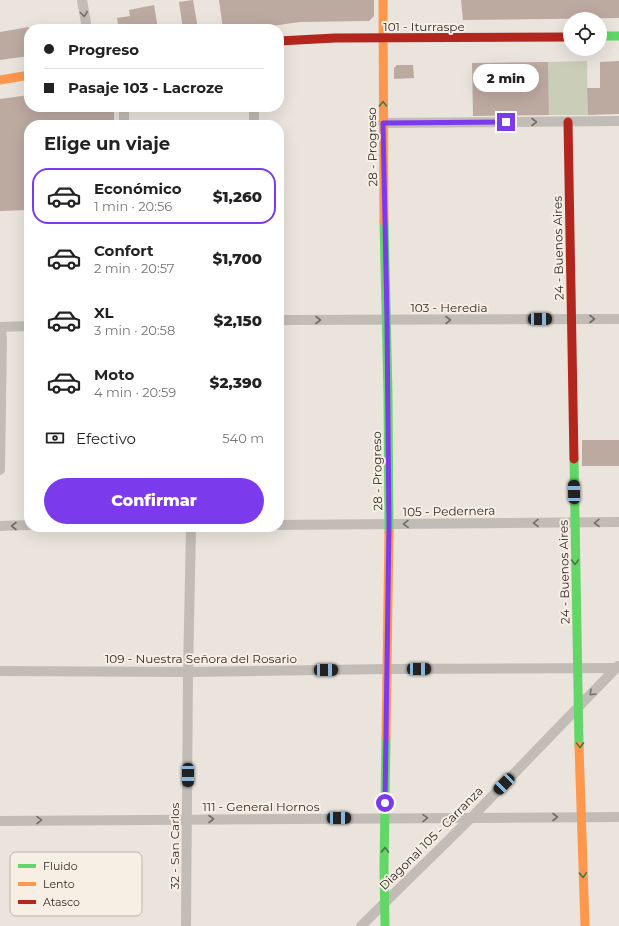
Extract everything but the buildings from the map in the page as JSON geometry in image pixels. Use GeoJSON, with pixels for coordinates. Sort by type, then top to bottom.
{"type":"FeatureCollection","features":[{"type":"Feature","properties":{"kind":"street"},"geometry":{"type":"LineString","coordinates":[[82,0],[85,24]]}},
{"type":"Feature","properties":{"kind":"street","name":"28 - Progreso"},"geometry":{"type":"LineString","coordinates":[[383,0],[382,38],[389,525],[384,903],[385,926]]}},
{"type":"Feature","properties":{"kind":"street","name":"101 - Iturraspe"},"geometry":{"type":"LineString","coordinates":[[284,41],[563,36]]}},
{"type":"Feature","properties":{"kind":"street"},"geometry":{"type":"LineString","coordinates":[[607,36],[619,36]]}},
{"type":"Feature","properties":{"kind":"street"},"geometry":{"type":"LineString","coordinates":[[0,80],[24,75]]}},
{"type":"Feature","properties":{"kind":"street"},"geometry":{"type":"LineString","coordinates":[[383,123],[619,121]]}},
{"type":"Feature","properties":{"kind":"street","name":"24 - Buenos Aires"},"geometry":{"type":"LineString","coordinates":[[568,122],[577,668],[585,926]]}},
{"type":"Feature","properties":{"kind":"street","name":"103 - Heredia"},"geometry":{"type":"LineString","coordinates":[[284,320],[619,319]]}},
{"type":"Feature","properties":{"kind":"street"},"geometry":{"type":"LineString","coordinates":[[0,470],[2,338],[0,327],[24,326]]}},
{"type":"Feature","properties":{"kind":"street","name":"105 - Pedernera"},"geometry":{"type":"LineString","coordinates":[[284,525],[619,522]]}},
{"type":"Feature","properties":{"kind":"street"},"geometry":{"type":"LineString","coordinates":[[0,526],[24,526]]}},
{"type":"Feature","properties":{"kind":"street","name":"32 - San Carlos"},"geometry":{"type":"LineString","coordinates":[[186,926],[191,532]]}},
{"type":"Feature","properties":{"kind":"street","name":"109 - Nuestra Señora del Rosario"},"geometry":{"type":"LineString","coordinates":[[0,671],[188,672],[618,667]]}},
{"type":"Feature","properties":{"kind":"street","name":"Diagonal 105 - Carranza"},"geometry":{"type":"LineString","coordinates":[[361,926],[472,817],[618,667]]}},
{"type":"Feature","properties":{"kind":"street","name":"111 - General Hornos"},"geometry":{"type":"LineString","coordinates":[[0,821],[619,817]]}},
{"type":"Feature","properties":{"kind":"green space"},"geometry":{"type":"Polygon","coordinates":[[[587,61],[588,115],[549,115],[548,62],[587,61]]]}},
{"type":"Feature","properties":{"kind":"traffic: fast"},"geometry":{"type":"LineString","coordinates":[[607,36],[619,36]]}},
{"type":"Feature","properties":{"kind":"traffic: fast"},"geometry":{"type":"LineString","coordinates":[[384,221],[388,395],[389,532]]}},
{"type":"Feature","properties":{"kind":"traffic: fast"},"geometry":{"type":"LineString","coordinates":[[574,459],[579,746]]}},
{"type":"Feature","properties":{"kind":"traffic: fast"},"geometry":{"type":"LineString","coordinates":[[385,926],[384,869],[386,737]]}},
{"type":"Feature","properties":{"kind":"traffic: slow"},"geometry":{"type":"LineString","coordinates":[[383,0],[384,221]]}},
{"type":"Feature","properties":{"kind":"traffic: slow"},"geometry":{"type":"LineString","coordinates":[[0,80],[24,76]]}},
{"type":"Feature","properties":{"kind":"traffic: slow"},"geometry":{"type":"LineString","coordinates":[[386,737],[389,532]]}},
{"type":"Feature","properties":{"kind":"traffic: slow"},"geometry":{"type":"LineString","coordinates":[[579,746],[585,926]]}},
{"type":"Feature","properties":{"kind":"traffic: jam"},"geometry":{"type":"LineString","coordinates":[[284,41],[335,38],[563,37]]}},
{"type":"Feature","properties":{"kind":"traffic: jam"},"geometry":{"type":"LineString","coordinates":[[568,122],[574,459]]}},
{"type":"Feature","properties":{"kind":"route"},"geometry":{"type":"LineString","coordinates":[[385,803],[389,525],[383,123],[506,122]]}}]}
